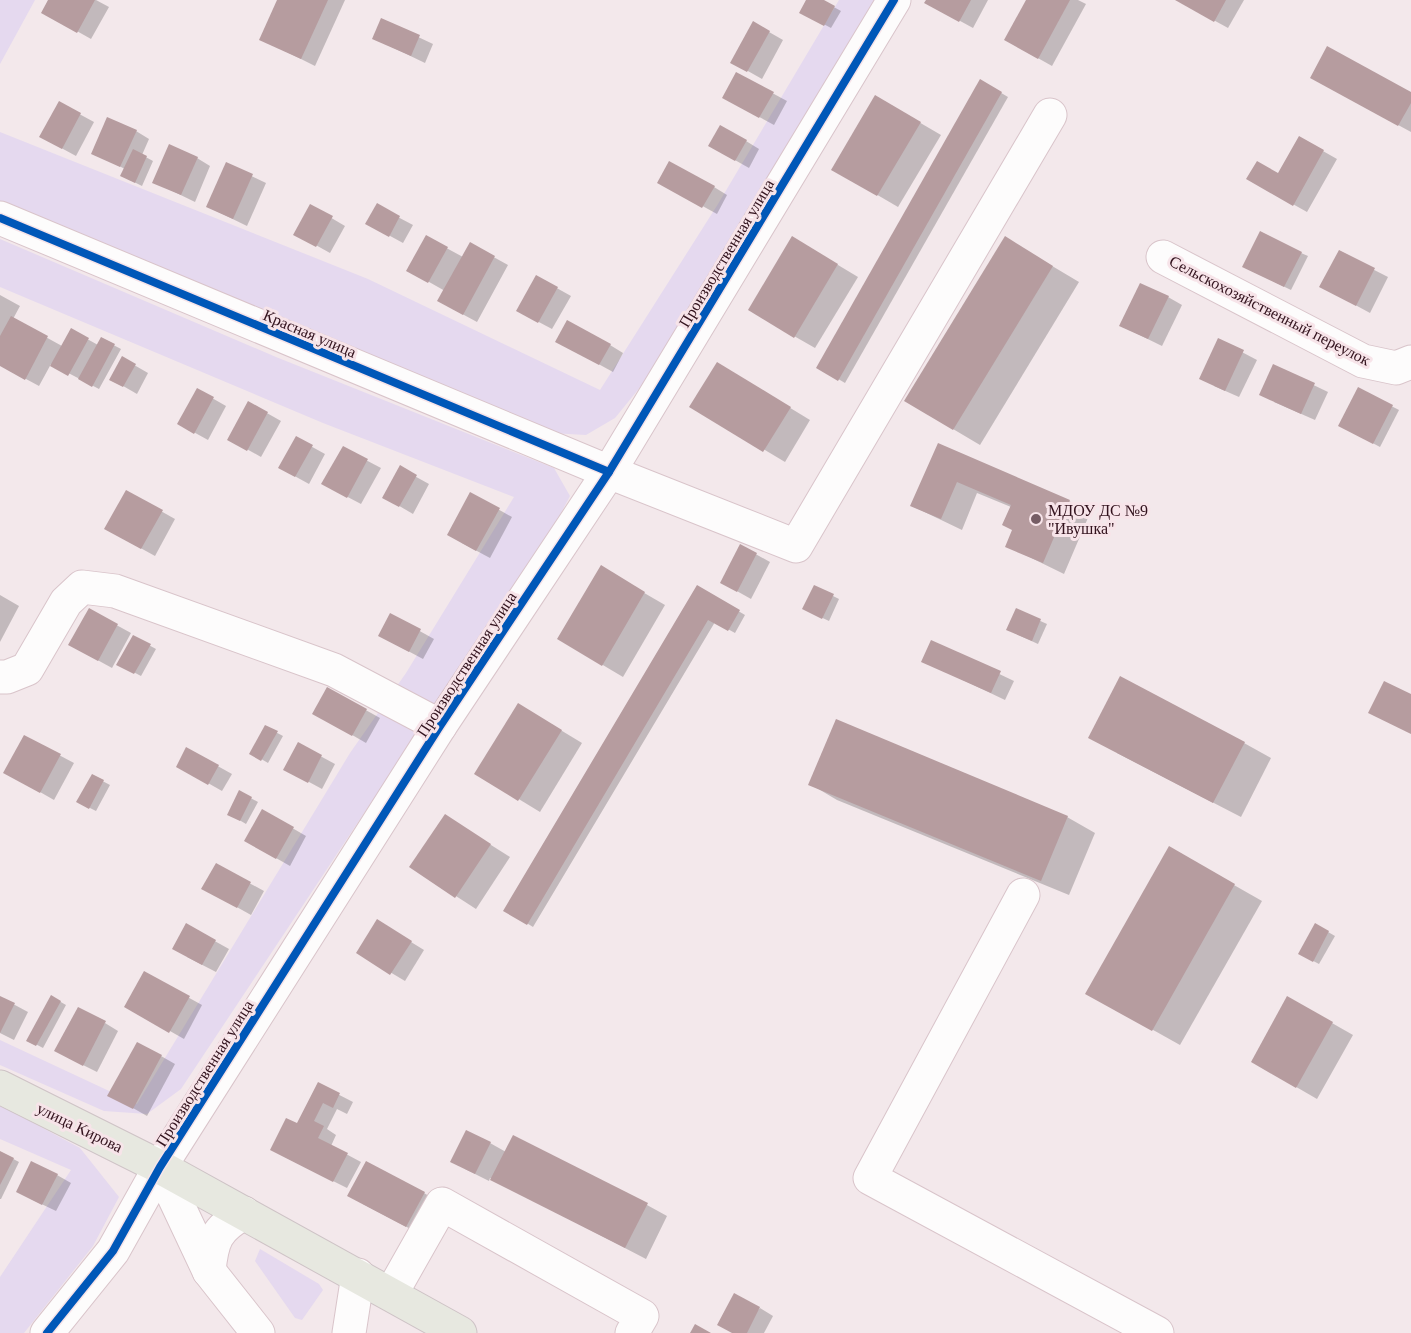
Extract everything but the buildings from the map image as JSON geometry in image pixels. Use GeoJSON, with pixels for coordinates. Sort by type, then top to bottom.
{"type":"FeatureCollection","features":[{"type":"Feature","properties":{"kind":"main road","name":"улица Кирова"},"geometry":{"type":"LineString","coordinates":[[0,1087],[160,1167],[358,1275],[454,1332]]}},
{"type":"Feature","properties":{"kind":"street","name":"Производственная улица"},"geometry":{"type":"LineString","coordinates":[[47,1333],[113,1251],[160,1167],[440,726],[609,472],[894,0]]}},
{"type":"Feature","properties":{"kind":"street","name":"Красная улица"},"geometry":{"type":"LineString","coordinates":[[0,218],[609,472],[796,546],[1050,115]]}},
{"type":"Feature","properties":{"kind":"street","name":"Сельскохозяйственный переулок"},"geometry":{"type":"LineString","coordinates":[[1162,257],[1363,361],[1396,368],[1411,362]]}},
{"type":"Feature","properties":{"kind":"street","name":"Производственная улица"},"geometry":{"type":"LineString","coordinates":[[0,677],[7,677],[27,669],[66,602],[82,587],[116,591],[334,670],[440,726]]}},
{"type":"Feature","properties":{"kind":"street"},"geometry":{"type":"LineString","coordinates":[[1023,895],[870,1178],[1157,1333]]}},
{"type":"Feature","properties":{"kind":"street"},"geometry":{"type":"LineString","coordinates":[[160,1167],[209,1271],[258,1333]]}},
{"type":"Feature","properties":{"kind":"street"},"geometry":{"type":"LineString","coordinates":[[391,1294],[442,1204],[642,1316],[632,1333]]}},
{"type":"Feature","properties":{"kind":"street"},"geometry":{"type":"LineString","coordinates":[[209,1271],[212,1243],[226,1223],[244,1214]]}},
{"type":"Feature","properties":{"kind":"street"},"geometry":{"type":"LineString","coordinates":[[349,1333],[358,1275]]}},
{"type":"Feature","properties":{"kind":"shaded area"},"geometry":{"type":"Polygon","coordinates":[[[0,0],[35,0],[0,64],[0,0]]]}},
{"type":"Feature","properties":{"kind":"shaded area"},"geometry":{"type":"Polygon","coordinates":[[[839,0],[877,0],[646,380],[615,418],[586,435],[550,433],[0,203],[0,132],[368,279],[600,390],[718,204],[839,0]]]}},
{"type":"Feature","properties":{"kind":"shaded area"},"geometry":{"type":"Polygon","coordinates":[[[0,239],[276,357],[554,468],[570,496],[552,530],[181,1089],[147,1114],[104,1111],[0,1065],[0,1040],[137,1104],[350,753],[406,673],[514,497],[323,423],[0,287],[0,239]]]}},
{"type":"Feature","properties":{"kind":"shaded area"},"geometry":{"type":"Polygon","coordinates":[[[0,1105],[80,1148],[119,1197],[93,1246],[24,1333],[0,1333],[0,1277],[71,1170],[0,1139],[0,1105]]]}},
{"type":"Feature","properties":{"kind":"shaded area"},"geometry":{"type":"Polygon","coordinates":[[[260,1249],[319,1284],[323,1290],[302,1320],[295,1318],[255,1261],[260,1249]]]}},
{"type":"Feature","properties":{"kind":"cycle path"},"geometry":{"type":"LineString","coordinates":[[47,1333],[113,1251],[160,1167],[440,726],[609,472],[894,0]]}},
{"type":"Feature","properties":{"kind":"cycle path"},"geometry":{"type":"LineString","coordinates":[[0,218],[609,472]]}},
{"type":"Feature","properties":{"kind":"place","name":"МДОУ ДС №9 \"Ивушка\""},"geometry":{"type":"Point","coordinates":[1036,519]}}]}
